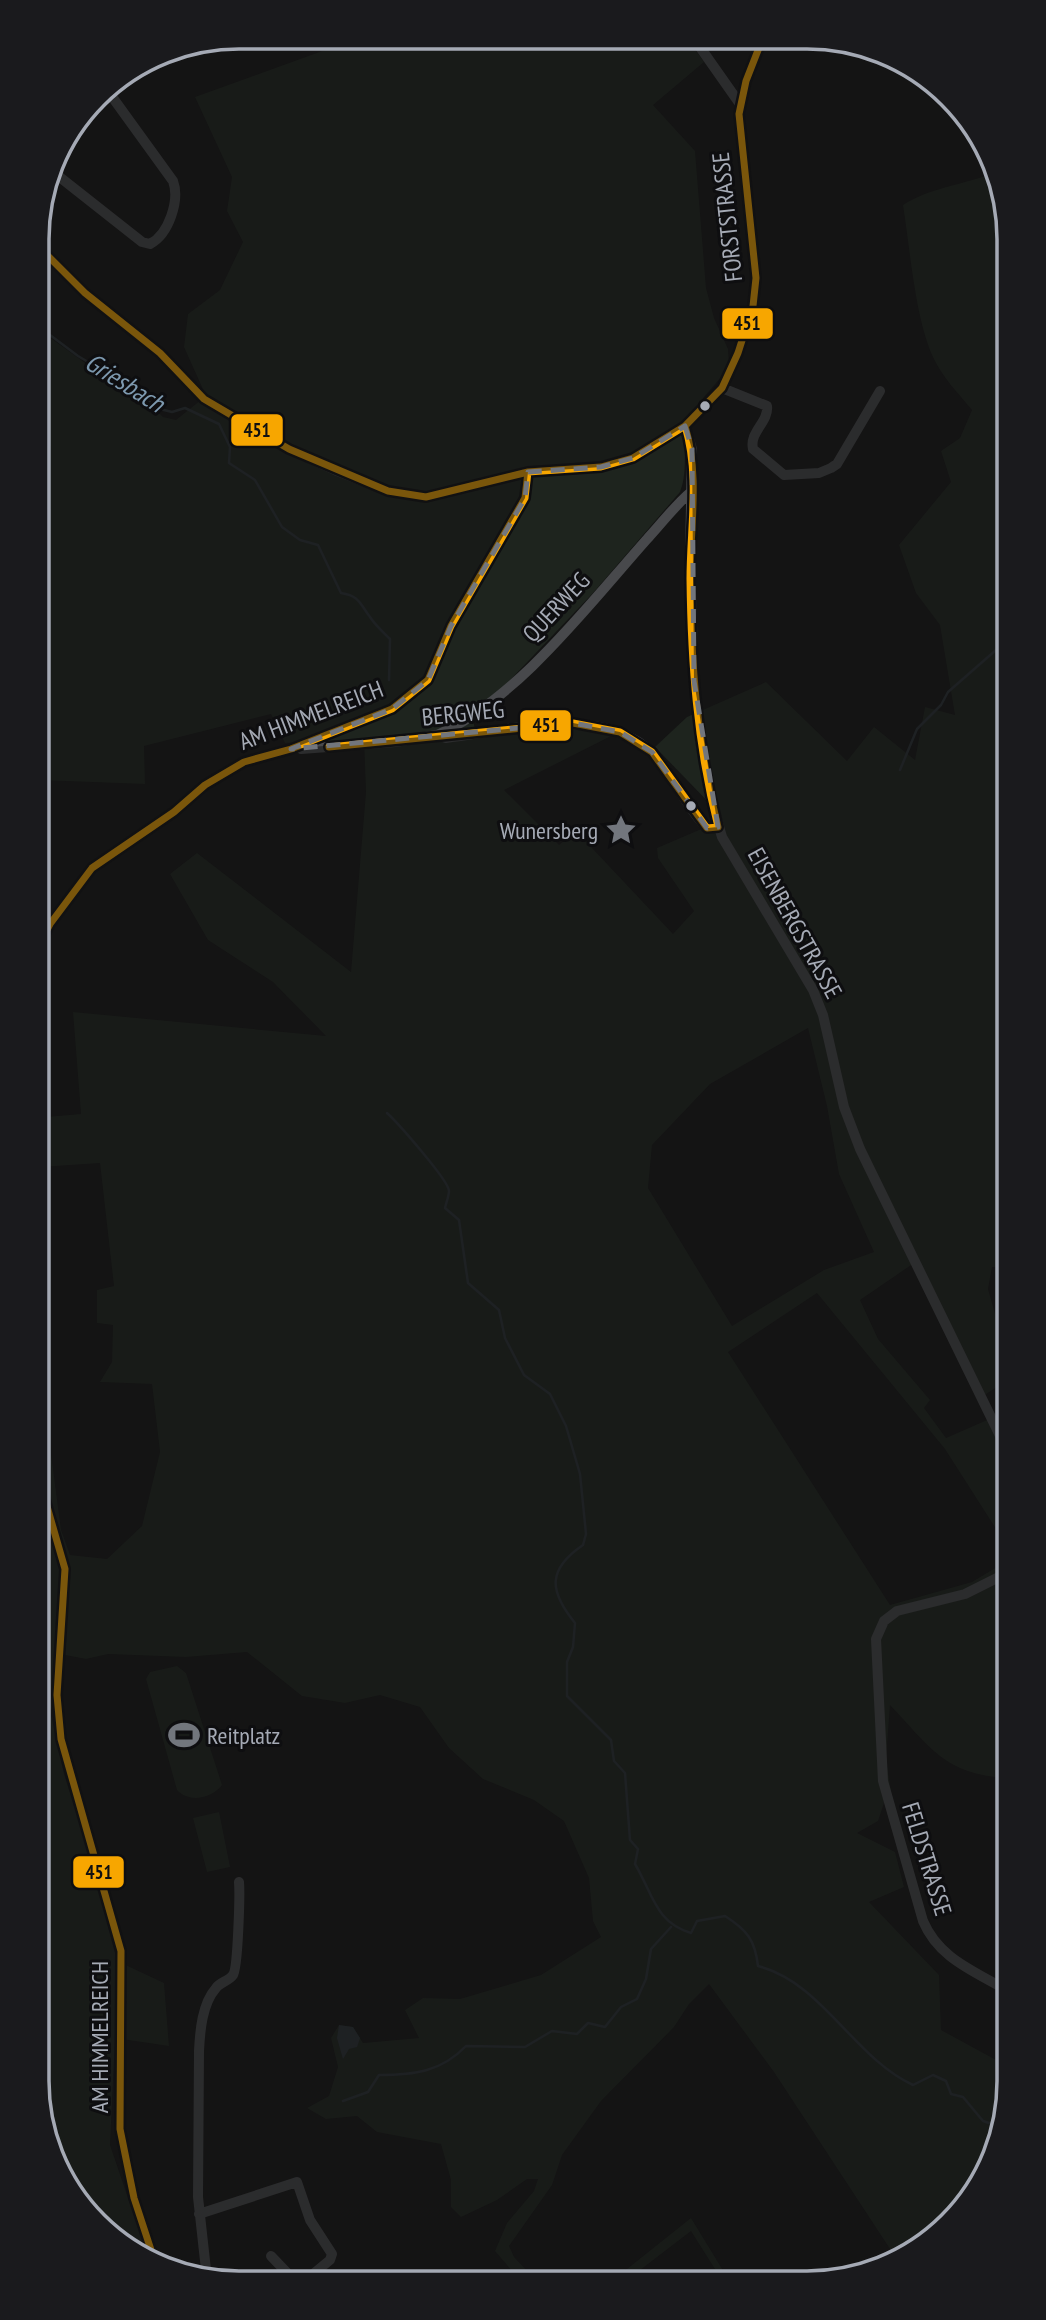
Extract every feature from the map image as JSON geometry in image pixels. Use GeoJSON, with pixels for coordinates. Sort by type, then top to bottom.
{"type":"FeatureCollection","features":[{"type":"Feature","properties":{"kind":"street"},"geometry":{"type":"LineString","coordinates":[[701,49],[740,104]]}},
{"type":"Feature","properties":{"kind":"street","name":"FORSTSTRASSE"},"geometry":{"type":"LineString","coordinates":[[49,257],[85,293],[160,354],[204,399],[289,449],[388,491],[426,497],[527,472],[601,467],[633,458],[685,426],[722,388],[742,343],[755,291],[755,249],[741,143],[740,104],[759,49]]}},
{"type":"Feature","properties":{"kind":"street"},"geometry":{"type":"LineString","coordinates":[[59,177],[142,242],[150,244],[161,235],[177,197],[176,187],[112,98]]}},
{"type":"Feature","properties":{"kind":"street"},"geometry":{"type":"LineString","coordinates":[[722,388],[767,406],[768,414],[753,438],[753,449],[776,471],[791,476],[819,473],[837,464],[880,391]]}},
{"type":"Feature","properties":{"kind":"street","name":"EISENBERGSTRASSE"},"geometry":{"type":"LineString","coordinates":[[685,426],[692,449],[694,681],[699,738],[718,827],[814,990],[823,1014],[844,1107],[860,1149],[997,1430]]}},
{"type":"Feature","properties":{"kind":"street","name":"AM HIMMELREICH"},"geometry":{"type":"LineString","coordinates":[[49,926],[92,868],[174,812],[225,771],[268,753],[291,749],[392,709],[428,680],[451,625],[525,498],[527,472]]}},
{"type":"Feature","properties":{"kind":"street","name":"QUERWEG"},"geometry":{"type":"LineString","coordinates":[[437,735],[455,727],[501,694],[600,593],[678,502],[692,491]]}},
{"type":"Feature","properties":{"kind":"street","name":"BERGWEG"},"geometry":{"type":"LineString","coordinates":[[291,749],[394,742],[437,735],[446,738],[573,723],[620,732],[652,752],[707,828],[718,827]]}},
{"type":"Feature","properties":{"kind":"street","name":"AM HIMMELREICH"},"geometry":{"type":"LineString","coordinates":[[49,1516],[65,1569],[57,1695],[61,1739],[121,1951],[120,2129],[134,2198],[151,2249]]}},
{"type":"Feature","properties":{"kind":"street","name":"FELDSTRASSE"},"geometry":{"type":"LineString","coordinates":[[997,1579],[977,1590],[906,1607],[884,1621],[875,1652],[883,1781],[906,1868],[932,1941],[950,1958],[997,1985]]}},
{"type":"Feature","properties":{"kind":"street"},"geometry":{"type":"LineString","coordinates":[[206,2268],[199,2214],[201,2028],[215,1988],[233,1975],[235,1970],[235,1952],[241,1919],[239,1882]]}},
{"type":"Feature","properties":{"kind":"street"},"geometry":{"type":"LineString","coordinates":[[199,2214],[297,2182],[310,2220],[332,2254],[330,2260],[317,2271]]}},
{"type":"Feature","properties":{"kind":"street"},"geometry":{"type":"LineString","coordinates":[[271,2256],[285,2271]]}},
{"type":"Feature","properties":{"kind":"highlighted area"},"geometry":{"type":"Polygon","coordinates":[[[685,426],[692,449],[694,681],[718,827],[707,828],[652,752],[620,732],[573,723],[291,749],[392,709],[428,680],[451,626],[525,498],[528,472],[601,467],[633,458],[685,426]]]}},
{"type":"Feature","properties":{"kind":"shaded area"},"geometry":{"type":"Polygon","coordinates":[[[329,49],[695,49],[704,62],[653,105],[695,151],[706,288],[714,318],[728,349],[729,365],[698,404],[689,422],[680,492],[593,593],[473,719],[475,730],[532,719],[619,732],[504,790],[559,845],[576,831],[673,934],[694,911],[658,858],[657,848],[720,821],[718,812],[655,747],[687,717],[766,682],[847,761],[874,727],[915,760],[925,707],[955,715],[940,625],[916,593],[899,545],[951,482],[941,451],[960,438],[972,410],[941,371],[927,341],[917,303],[903,205],[936,190],[986,176],[991,190],[997,239],[997,1267],[992,1267],[988,1289],[997,1320],[997,1387],[983,1396],[917,1261],[860,1300],[878,1339],[930,1400],[924,1408],[946,1438],[994,1417],[997,1423],[997,1530],[945,1449],[817,1293],[728,1352],[890,1605],[972,1582],[997,1567],[997,1777],[969,1771],[940,1756],[890,1705],[886,1759],[892,1799],[884,1803],[878,1821],[857,1833],[895,1852],[904,1887],[869,1902],[939,1975],[941,2030],[997,2060],[997,2094],[991,2130],[972,2176],[950,2206],[932,2224],[892,2251],[774,2072],[709,1984],[689,2004],[674,2027],[601,2101],[562,2155],[552,2185],[509,2246],[514,2257],[527,2271],[512,2271],[495,2251],[507,2223],[534,2191],[538,2179],[527,2179],[497,2200],[461,2217],[451,2207],[451,2180],[441,2144],[377,2132],[357,2116],[326,2119],[307,2108],[329,2096],[338,2067],[331,2038],[339,2025],[353,2027],[363,2043],[419,2038],[405,2010],[423,1998],[460,1999],[541,1975],[601,1937],[593,1921],[589,1878],[564,1821],[534,1800],[483,1779],[449,1748],[420,1707],[380,1695],[345,1703],[302,1696],[247,1652],[186,1657],[108,1654],[86,1659],[55,1653],[51,1715],[64,1774],[90,1856],[117,1961],[164,1983],[169,2046],[115,2038],[110,2145],[144,2246],[123,2232],[88,2197],[63,2154],[55,2130],[49,2081],[49,1438],[61,1530],[70,1555],[107,1559],[142,1526],[160,1452],[152,1384],[100,1382],[112,1362],[113,1325],[97,1323],[97,1290],[114,1286],[100,1163],[49,1166],[49,1117],[81,1114],[73,1012],[326,1036],[273,982],[208,940],[170,874],[197,853],[351,972],[366,792],[364,739],[285,743],[271,714],[144,746],[145,784],[49,780],[49,337],[106,378],[113,370],[163,417],[176,420],[206,396],[184,347],[188,314],[220,290],[243,242],[227,211],[232,177],[195,97],[329,49]],[[808,1028],[710,1084],[652,1145],[648,1188],[732,1326],[824,1270],[874,1252],[839,1174],[827,1106],[808,1028]]]}},
{"type":"Feature","properties":{"kind":"shaded area","name":"Reitplatz"},"geometry":{"type":"Polygon","coordinates":[[[177,1666],[186,1673],[222,1785],[212,1794],[200,1798],[188,1797],[177,1790],[146,1679],[150,1672],[177,1666]]]}},
{"type":"Feature","properties":{"kind":"shaded area","name":"Reitplatz"},"geometry":{"type":"Polygon","coordinates":[[[219,1812],[230,1867],[207,1872],[193,1818],[219,1812]]]}},
{"type":"Feature","properties":{"kind":"shaded area"},"geometry":{"type":"Polygon","coordinates":[[[339,2025],[353,2027],[360,2038],[357,2047],[349,2049],[343,2059],[337,2038],[339,2025]]]}},
{"type":"Feature","properties":{"kind":"shaded area"},"geometry":{"type":"Polygon","coordinates":[[[691,2218],[723,2271],[716,2271],[691,2231],[639,2271],[625,2271],[691,2218]]]}},
{"type":"Feature","properties":{"kind":"waterway","name":"Griesbach"},"geometry":{"type":"LineString","coordinates":[[49,334],[78,356],[140,393],[156,408],[172,412],[185,408],[219,424],[230,447],[229,463],[255,480],[282,527],[300,540],[318,545],[341,593],[359,601],[374,623],[390,639],[389,680]]}},
{"type":"Feature","properties":{"kind":"waterway"},"geometry":{"type":"LineString","coordinates":[[900,770],[917,729],[941,705],[948,692],[997,649]]}},
{"type":"Feature","properties":{"kind":"waterway"},"geometry":{"type":"LineString","coordinates":[[387,1113],[447,1185],[449,1193],[445,1208],[459,1220],[468,1283],[499,1310],[505,1338],[524,1375],[550,1394],[566,1426],[580,1474],[586,1534],[583,1545],[563,1563],[556,1581],[560,1600],[575,1623],[573,1647],[567,1662],[567,1696],[611,1740],[614,1761],[625,1773],[630,1840],[638,1849],[635,1864],[656,1906],[670,1922],[691,1933],[697,1921],[725,1916],[749,1937],[755,1949],[758,1966],[781,1975],[801,1988],[892,2073],[913,2085],[933,2075],[946,2081],[951,2094],[963,2097],[983,2121],[992,2124]]}},
{"type":"Feature","properties":{"kind":"waterway"},"geometry":{"type":"LineString","coordinates":[[343,2101],[368,2092],[379,2075],[415,2073],[437,2067],[466,2046],[525,2047],[552,2031],[577,2034],[588,2023],[605,2027],[621,2007],[637,1999],[646,1979],[651,1949],[671,1927]]}},
{"type":"Feature","properties":{"kind":"transit line","name":"451"},"geometry":{"type":"LineString","coordinates":[[49,257],[85,293],[160,353],[204,399],[289,449],[388,491],[426,497],[528,472],[601,467],[633,458],[685,426],[722,388],[738,353],[753,306],[756,278],[739,114],[746,81],[758,49]]}},
{"type":"Feature","properties":{"kind":"transit line","name":"451"},"geometry":{"type":"LineString","coordinates":[[685,426],[690,445],[693,483],[690,579],[694,673],[700,735],[718,827]]}},
{"type":"Feature","properties":{"kind":"transit line","name":"451"},"geometry":{"type":"LineString","coordinates":[[49,926],[92,868],[174,812],[205,785],[244,762],[291,749],[392,709],[428,680],[451,626],[525,498],[528,472]]}},
{"type":"Feature","properties":{"kind":"transit line","name":"451"},"geometry":{"type":"LineString","coordinates":[[329,747],[573,723],[620,732],[652,752],[707,828],[718,827]]}},
{"type":"Feature","properties":{"kind":"transit line","name":"451"},"geometry":{"type":"LineString","coordinates":[[49,1513],[65,1569],[57,1695],[61,1739],[121,1951],[120,2129],[134,2198],[151,2249]]}},
{"type":"Feature","properties":{"kind":"place","name":"Wunersberg"},"geometry":{"type":"Point","coordinates":[621,830]}},
{"type":"Feature","properties":{"kind":"place","name":"Reitplatz"},"geometry":{"type":"Point","coordinates":[184,1735]}}]}
